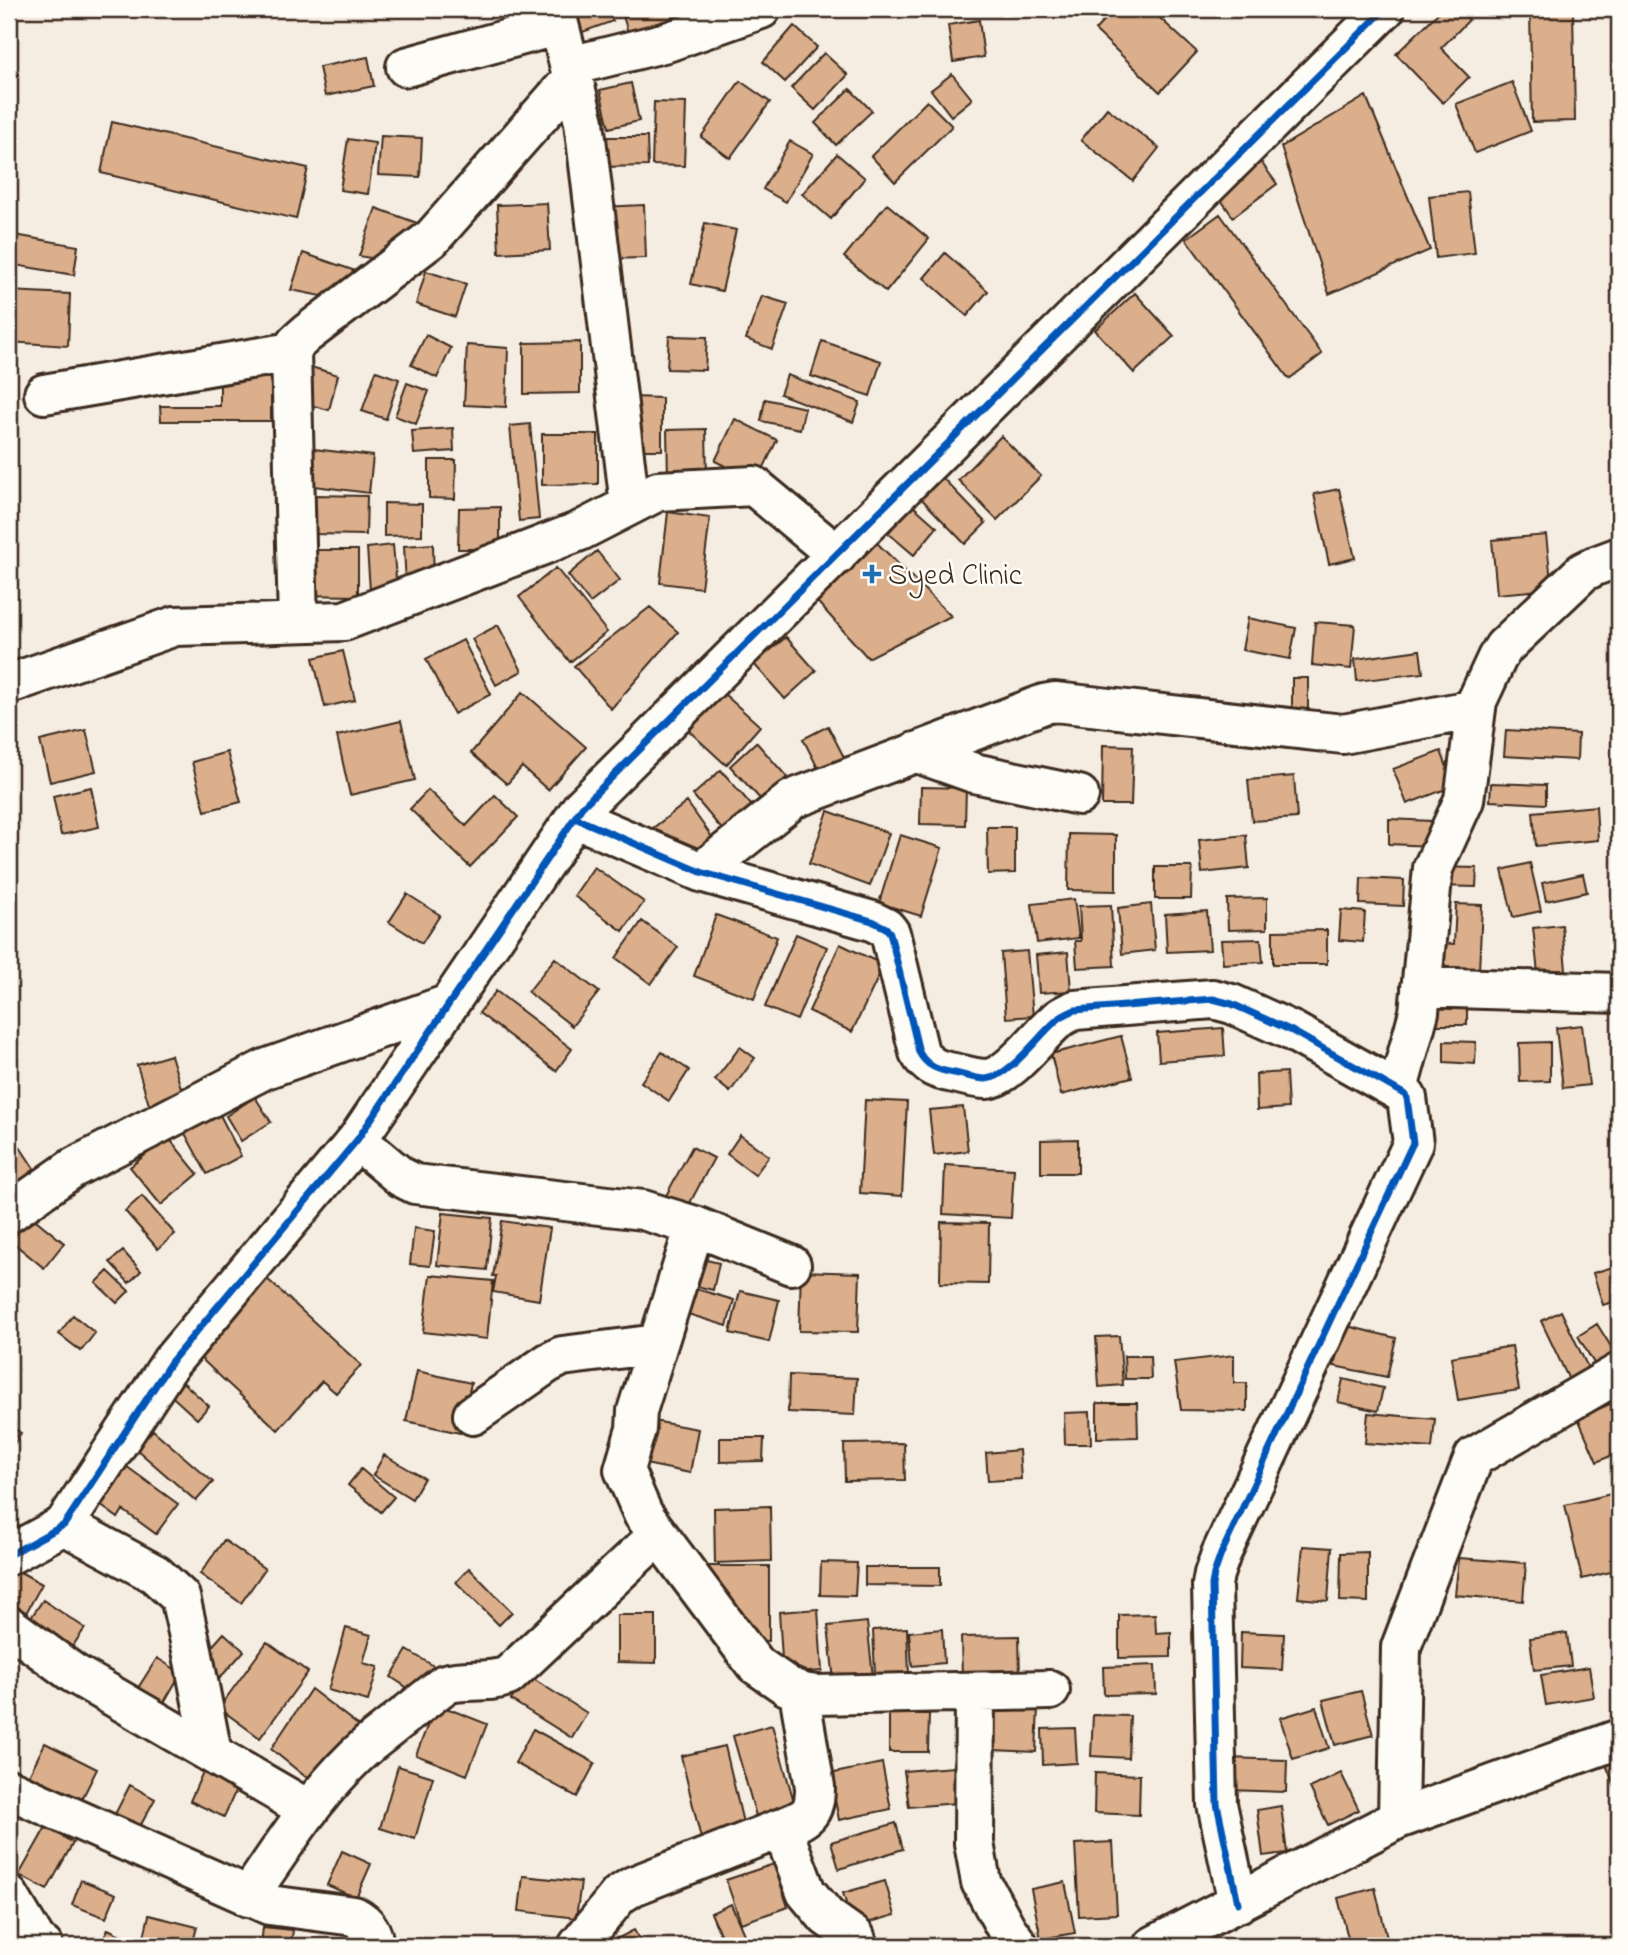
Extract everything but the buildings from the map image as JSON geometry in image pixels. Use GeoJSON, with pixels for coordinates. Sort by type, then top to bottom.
{"type":"FeatureCollection","features":[{"type":"Feature","properties":{"kind":"street"},"geometry":{"type":"LineString","coordinates":[[298,622],[291,352],[296,343],[432,238],[571,72],[761,9]]}},
{"type":"Feature","properties":{"kind":"street"},"geometry":{"type":"LineString","coordinates":[[9,1555],[64,1525],[171,1362],[357,1140],[582,807],[1385,9]]}},
{"type":"Feature","properties":{"kind":"street"},"geometry":{"type":"LineString","coordinates":[[406,67],[557,17],[586,138],[630,505]]}},
{"type":"Feature","properties":{"kind":"street"},"geometry":{"type":"LineString","coordinates":[[44,394],[291,352]]}},
{"type":"Feature","properties":{"kind":"street"},"geometry":{"type":"LineString","coordinates":[[9,684],[175,626],[344,621],[580,531],[659,491],[754,486],[837,555]]}},
{"type":"Feature","properties":{"kind":"street"},"geometry":{"type":"LineString","coordinates":[[1238,1902],[1217,1804],[1212,1585],[1214,1574],[1413,1143],[1402,1094],[1419,1012],[1433,868],[1464,800],[1477,701],[1504,647],[1583,572],[1619,557]]}},
{"type":"Feature","properties":{"kind":"street"},"geometry":{"type":"LineString","coordinates":[[701,873],[793,799],[1055,702],[1343,734],[1476,709]]}},
{"type":"Feature","properties":{"kind":"street"},"geometry":{"type":"LineString","coordinates":[[915,752],[974,773],[1079,795]]}},
{"type":"Feature","properties":{"kind":"street"},"geometry":{"type":"LineString","coordinates":[[575,818],[701,873],[872,920],[886,928],[890,933],[919,1052],[923,1060],[940,1071],[984,1079],[994,1077],[1008,1068],[1057,1020],[1074,1010],[1213,999],[1232,1003],[1292,1031],[1402,1094]]}},
{"type":"Feature","properties":{"kind":"street"},"geometry":{"type":"LineString","coordinates":[[1421,987],[1619,993]]}},
{"type":"Feature","properties":{"kind":"street"},"geometry":{"type":"LineString","coordinates":[[9,1213],[74,1168],[265,1069],[449,1004]]}},
{"type":"Feature","properties":{"kind":"street"},"geometry":{"type":"LineString","coordinates":[[357,1140],[401,1177],[415,1184],[632,1208],[695,1226],[791,1265]]}},
{"type":"Feature","properties":{"kind":"street"},"geometry":{"type":"LineString","coordinates":[[578,1946],[619,1895],[633,1886],[802,1820],[810,1813],[815,1802],[815,1787],[782,1682],[658,1535],[643,1514],[624,1470],[636,1429],[638,1411],[695,1226]]}},
{"type":"Feature","properties":{"kind":"street"},"geometry":{"type":"LineString","coordinates":[[473,1415],[562,1356],[658,1344]]}},
{"type":"Feature","properties":{"kind":"street"},"geometry":{"type":"LineString","coordinates":[[1398,1819],[1402,1647],[1474,1457],[1619,1373]]}},
{"type":"Feature","properties":{"kind":"street"},"geometry":{"type":"LineString","coordinates":[[64,1525],[155,1574],[180,1597],[212,1753]]}},
{"type":"Feature","properties":{"kind":"street"},"geometry":{"type":"LineString","coordinates":[[248,1897],[309,1810],[359,1752],[444,1684],[497,1680],[508,1676],[658,1535]]}},
{"type":"Feature","properties":{"kind":"street"},"geometry":{"type":"LineString","coordinates":[[9,1626],[74,1673],[309,1810]]}},
{"type":"Feature","properties":{"kind":"street"},"geometry":{"type":"LineString","coordinates":[[782,1682],[816,1696],[1050,1690]]}},
{"type":"Feature","properties":{"kind":"street"},"geometry":{"type":"LineString","coordinates":[[975,1692],[974,1843],[981,1882],[1007,1930],[1019,1946]]}},
{"type":"Feature","properties":{"kind":"street"},"geometry":{"type":"LineString","coordinates":[[1153,1946],[1398,1819],[1619,1739]]}},
{"type":"Feature","properties":{"kind":"street"},"geometry":{"type":"LineString","coordinates":[[9,1789],[269,1905],[354,1916],[364,1922],[371,1931],[374,1946]]}},
{"type":"Feature","properties":{"kind":"street"},"geometry":{"type":"LineString","coordinates":[[782,1828],[806,1892],[827,1917],[855,1937],[858,1946]]}},
{"type":"Feature","properties":{"kind":"street"},"geometry":{"type":"LineString","coordinates":[[9,1896],[37,1942],[43,1946]]}},
{"type":"Feature","properties":{"kind":"cycle path"},"geometry":{"type":"LineString","coordinates":[[9,1555],[64,1525],[171,1362],[357,1140],[582,807],[1385,9]]}},
{"type":"Feature","properties":{"kind":"cycle path"},"geometry":{"type":"LineString","coordinates":[[575,818],[701,872],[872,921],[886,928],[890,933],[919,1052],[929,1064],[938,1069],[978,1078],[995,1077],[1014,1064],[1058,1019],[1075,1010],[1213,999],[1232,1004],[1292,1031],[1407,1098],[1413,1143],[1214,1574],[1212,1585],[1217,1804],[1238,1903]]}},
{"type":"Feature","properties":{"kind":"place","name":"Syed Clinic"},"geometry":{"type":"Point","coordinates":[872,574]}}]}
